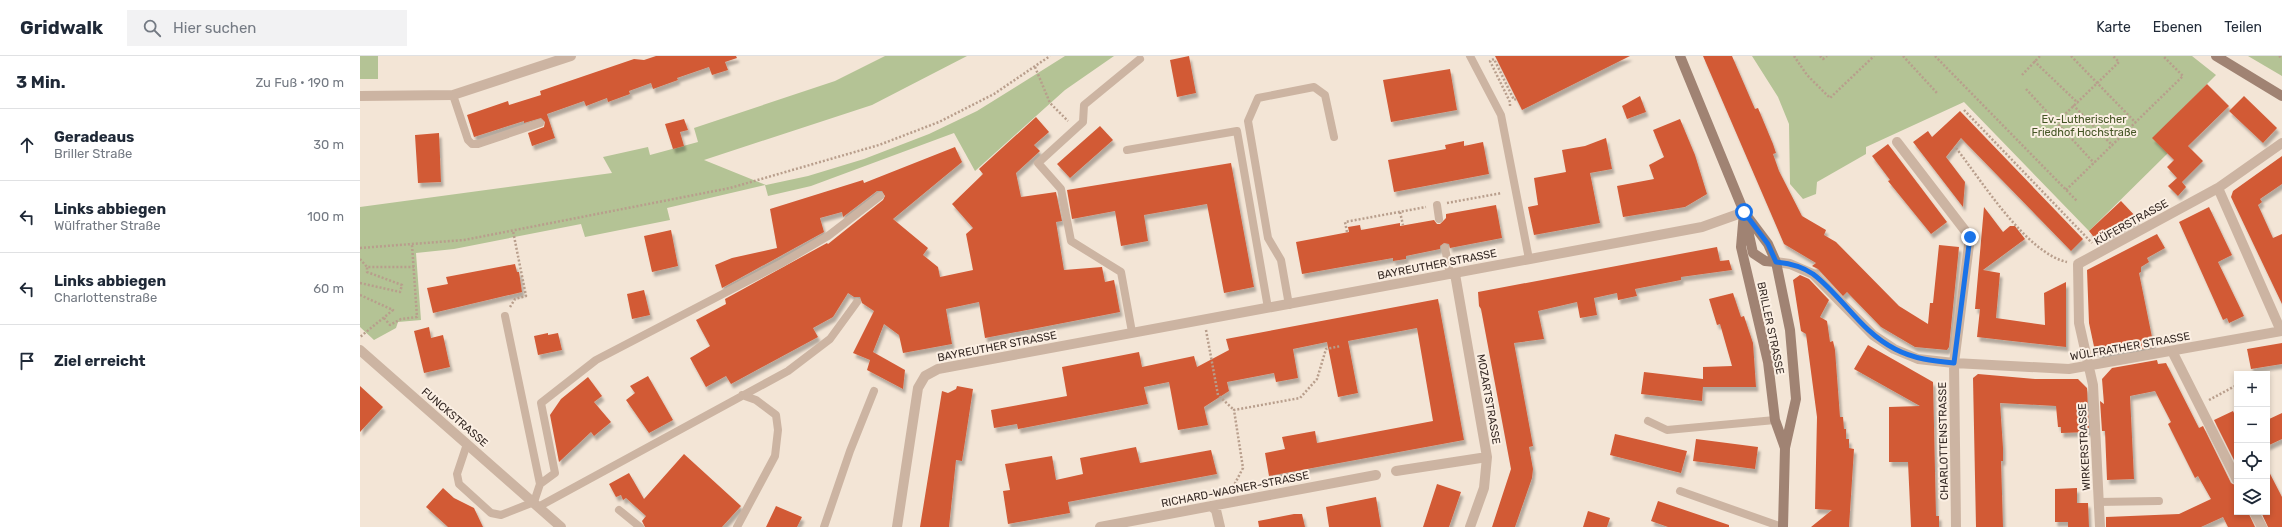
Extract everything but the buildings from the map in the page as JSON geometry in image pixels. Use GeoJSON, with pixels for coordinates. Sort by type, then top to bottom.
{"type":"FeatureCollection","features":[{"type":"Feature","properties":{"kind":"main road","name":"BRILLER STRASSE"},"geometry":{"type":"LineString","coordinates":[[1680,56],[1744,212],[1768,244],[1776,262],[1790,330],[1796,399],[1785,448],[1782,527]]}},
{"type":"Feature","properties":{"kind":"main road"},"geometry":{"type":"LineString","coordinates":[[2216,56],[2282,96]]}},
{"type":"Feature","properties":{"kind":"main road","name":"BRILLER STRASSE"},"geometry":{"type":"LineString","coordinates":[[1744,212],[1741,247],[1768,362],[1775,420],[1785,448]]}},
{"type":"Feature","properties":{"kind":"main road"},"geometry":{"type":"LineString","coordinates":[[1744,212],[1753,253],[1765,260],[1776,262]]}},
{"type":"Feature","properties":{"kind":"street"},"geometry":{"type":"LineString","coordinates":[[360,96],[453,95],[572,56]]}},
{"type":"Feature","properties":{"kind":"street","name":"CHARLOTTENSTRASSE"},"geometry":{"type":"LineString","coordinates":[[1897,142],[1970,237],[1954,363],[1956,527]]}},
{"type":"Feature","properties":{"kind":"street","name":"KÜFERSTRASSE"},"geometry":{"type":"LineString","coordinates":[[2078,264],[2218,188],[2282,143]]}},
{"type":"Feature","properties":{"kind":"street"},"geometry":{"type":"LineString","coordinates":[[2218,188],[2282,331]]}},
{"type":"Feature","properties":{"kind":"street","name":"BAYREUTHER STRASSE"},"geometry":{"type":"LineString","coordinates":[[898,527],[918,388],[925,376],[938,369],[1132,332],[1289,305],[1702,227],[1744,212]]}},
{"type":"Feature","properties":{"kind":"street","name":"WÜLFRATHER STRASSE"},"geometry":{"type":"LineString","coordinates":[[1776,262],[1790,264],[1813,274],[1873,335],[1894,349],[1918,359],[1954,363],[2069,369],[2089,367],[2282,331]]}},
{"type":"Feature","properties":{"kind":"street"},"geometry":{"type":"LineString","coordinates":[[2078,264],[2079,323],[2089,367]]}},
{"type":"Feature","properties":{"kind":"street","name":"MOZARTSTRASSE"},"geometry":{"type":"LineString","coordinates":[[1453,274],[1487,457],[1484,488],[1470,527]]}},
{"type":"Feature","properties":{"kind":"street","name":"FUNCKSTRASSE"},"geometry":{"type":"LineString","coordinates":[[360,350],[561,527]]}},
{"type":"Feature","properties":{"kind":"street"},"geometry":{"type":"LineString","coordinates":[[2172,351],[2236,479]]}},
{"type":"Feature","properties":{"kind":"street","name":"WIRKERSTRASSE"},"geometry":{"type":"LineString","coordinates":[[2089,367],[2093,385],[2100,527]]}},
{"type":"Feature","properties":{"kind":"street"},"geometry":{"type":"LineString","coordinates":[[1396,471],[1487,457]]}},
{"type":"Feature","properties":{"kind":"street","name":"RICHARD-WAGNER-STRASSE"},"geometry":{"type":"LineString","coordinates":[[1100,527],[1376,476]]}},
{"type":"Feature","properties":{"kind":"street"},"geometry":{"type":"LineString","coordinates":[[1211,506],[1216,510],[1220,527]]}},
{"type":"Feature","properties":{"kind":"street"},"geometry":{"type":"LineString","coordinates":[[2256,515],[2262,527]]}},
{"type":"Feature","properties":{"kind":"lane"},"geometry":{"type":"LineString","coordinates":[[1470,56],[1501,115],[1529,259]]}},
{"type":"Feature","properties":{"kind":"lane"},"geometry":{"type":"LineString","coordinates":[[1132,332],[1121,272],[1071,240],[1061,189],[1038,163],[1083,122],[1084,105],[1140,60]]}},
{"type":"Feature","properties":{"kind":"lane"},"geometry":{"type":"LineString","coordinates":[[1289,305],[1281,260],[1268,238],[1248,121],[1258,98],[1314,87],[1325,95],[1334,136]]}},
{"type":"Feature","properties":{"kind":"lane"},"geometry":{"type":"LineString","coordinates":[[453,95],[468,140],[472,144],[478,144],[540,123]]}},
{"type":"Feature","properties":{"kind":"lane"},"geometry":{"type":"LineString","coordinates":[[1127,150],[1237,131],[1268,308]]}},
{"type":"Feature","properties":{"kind":"lane"},"geometry":{"type":"LineString","coordinates":[[540,484],[555,473],[541,403],[596,360],[782,263],[828,236],[880,196]]}},
{"type":"Feature","properties":{"kind":"lane"},"geometry":{"type":"LineString","coordinates":[[1437,205],[1439,219]]}},
{"type":"Feature","properties":{"kind":"lane"},"geometry":{"type":"LineString","coordinates":[[1445,248],[1453,274]]}},
{"type":"Feature","properties":{"kind":"lane"},"geometry":{"type":"LineString","coordinates":[[467,444],[457,474],[459,484],[491,513],[501,515],[536,504],[788,370],[830,339],[857,302]]}},
{"type":"Feature","properties":{"kind":"lane"},"geometry":{"type":"LineString","coordinates":[[505,316],[540,484],[536,504]]}},
{"type":"Feature","properties":{"kind":"lane"},"geometry":{"type":"LineString","coordinates":[[824,527],[850,451],[874,391]]}},
{"type":"Feature","properties":{"kind":"lane"},"geometry":{"type":"LineString","coordinates":[[737,527],[775,456],[778,430],[776,415],[756,400],[742,395]]}},
{"type":"Feature","properties":{"kind":"lane"},"geometry":{"type":"LineString","coordinates":[[1648,421],[1667,430],[1775,420]]}},
{"type":"Feature","properties":{"kind":"lane"},"geometry":{"type":"LineString","coordinates":[[1680,491],[1782,527]]}},
{"type":"Feature","properties":{"kind":"lane"},"geometry":{"type":"LineString","coordinates":[[2098,502],[2159,501]]}},
{"type":"Feature","properties":{"kind":"lane"},"geometry":{"type":"LineString","coordinates":[[619,510],[640,527]]}},
{"type":"Feature","properties":{"kind":"path"},"geometry":{"type":"LineString","coordinates":[[360,248],[464,240],[730,188],[880,145],[939,122],[994,94],[1050,56]]}},
{"type":"Feature","properties":{"kind":"path"},"geometry":{"type":"LineString","coordinates":[[1493,56],[1494,59],[1490,61],[1510,102],[1515,100]]}},
{"type":"Feature","properties":{"kind":"path"},"geometry":{"type":"LineString","coordinates":[[1794,56],[1807,75],[1830,98],[1874,56]]}},
{"type":"Feature","properties":{"kind":"path"},"geometry":{"type":"LineString","coordinates":[[1820,56],[1823,59],[1827,56]]}},
{"type":"Feature","properties":{"kind":"path"},"geometry":{"type":"LineString","coordinates":[[1903,56],[1937,93]]}},
{"type":"Feature","properties":{"kind":"path"},"geometry":{"type":"LineString","coordinates":[[1935,56],[2077,201]]}},
{"type":"Feature","properties":{"kind":"path"},"geometry":{"type":"LineString","coordinates":[[2022,75],[2040,56]]}},
{"type":"Feature","properties":{"kind":"path"},"geometry":{"type":"LineString","coordinates":[[2071,56],[2136,123]]}},
{"type":"Feature","properties":{"kind":"path"},"geometry":{"type":"LineString","coordinates":[[2057,122],[2119,62],[2113,56]]}},
{"type":"Feature","properties":{"kind":"path"},"geometry":{"type":"LineString","coordinates":[[2066,190],[2113,146],[2183,76],[2163,56]]}},
{"type":"Feature","properties":{"kind":"path"},"geometry":{"type":"LineString","coordinates":[[2034,61],[2078,103]]}},
{"type":"Feature","properties":{"kind":"path"},"geometry":{"type":"LineString","coordinates":[[1035,67],[1050,103],[1076,128]]}},
{"type":"Feature","properties":{"kind":"path"},"geometry":{"type":"LineString","coordinates":[[2026,89],[2094,163]]}},
{"type":"Feature","properties":{"kind":"path"},"geometry":{"type":"LineString","coordinates":[[2073,106],[2113,146]]}},
{"type":"Feature","properties":{"kind":"path"},"geometry":{"type":"LineString","coordinates":[[1964,110],[2101,252]]}},
{"type":"Feature","properties":{"kind":"path"},"geometry":{"type":"LineString","coordinates":[[1956,148],[2011,219],[2028,238],[2057,260],[2078,264]]}},
{"type":"Feature","properties":{"kind":"path"},"geometry":{"type":"LineString","coordinates":[[1347,232],[1345,222],[1502,193]]}},
{"type":"Feature","properties":{"kind":"path"},"geometry":{"type":"LineString","coordinates":[[1400,212],[1403,225]]}},
{"type":"Feature","properties":{"kind":"path"},"geometry":{"type":"LineString","coordinates":[[505,316],[515,299],[526,296],[513,231]]}},
{"type":"Feature","properties":{"kind":"path"},"geometry":{"type":"LineString","coordinates":[[384,318],[390,325],[402,318],[417,317],[412,245]]}},
{"type":"Feature","properties":{"kind":"path"},"geometry":{"type":"LineString","coordinates":[[360,259],[367,267],[367,272],[402,285],[400,292],[360,283]]}},
{"type":"Feature","properties":{"kind":"path"},"geometry":{"type":"LineString","coordinates":[[367,267],[414,267]]}},
{"type":"Feature","properties":{"kind":"path"},"geometry":{"type":"LineString","coordinates":[[360,295],[393,310],[360,337]]}},
{"type":"Feature","properties":{"kind":"path"},"geometry":{"type":"LineString","coordinates":[[1204,320],[1218,395],[1234,410],[1243,468],[1236,480]]}},
{"type":"Feature","properties":{"kind":"path"},"geometry":{"type":"LineString","coordinates":[[1234,410],[1300,398],[1317,379],[1326,349],[1341,346]]}},
{"type":"Feature","properties":{"kind":"path"},"geometry":{"type":"LineString","coordinates":[[2198,405],[2234,387]]}},
{"type":"Feature","properties":{"kind":"green space"},"geometry":{"type":"Polygon","coordinates":[[[360,56],[378,56],[378,79],[360,79],[360,56]]]}},
{"type":"Feature","properties":{"kind":"green space"},"geometry":{"type":"Polygon","coordinates":[[[885,56],[967,56],[872,105],[704,160],[766,185],[808,176],[864,159],[929,134],[977,111],[1065,56],[1114,56],[1065,90],[975,171],[954,133],[811,186],[768,196],[765,185],[667,208],[670,220],[585,237],[581,224],[454,249],[416,253],[421,320],[398,322],[396,328],[374,340],[360,327],[360,207],[612,173],[603,157],[648,147],[650,155],[698,142],[694,128],[835,81],[885,56]]]}},
{"type":"Feature","properties":{"kind":"green space","name":"Ev.-Lutherischer Friedhof Hochstraße"},"geometry":{"type":"Polygon","coordinates":[[[1752,56],[2192,56],[2216,75],[2153,138],[2168,153],[2089,231],[1964,102],[1866,147],[1866,154],[1817,182],[1816,194],[1803,199],[1790,184],[1789,124],[1778,97],[1752,56]]]}},
{"type":"Feature","properties":{"kind":"green space"},"geometry":{"type":"Polygon","coordinates":[[[2248,56],[2282,56],[2282,76],[2248,56]]]}},
{"type":"Feature","properties":{"kind":"route"},"geometry":{"type":"LineString","coordinates":[[1744,212],[1768,244],[1776,262],[1790,264],[1813,274],[1873,335],[1894,349],[1918,359],[1954,363],[1970,237]]}}]}
